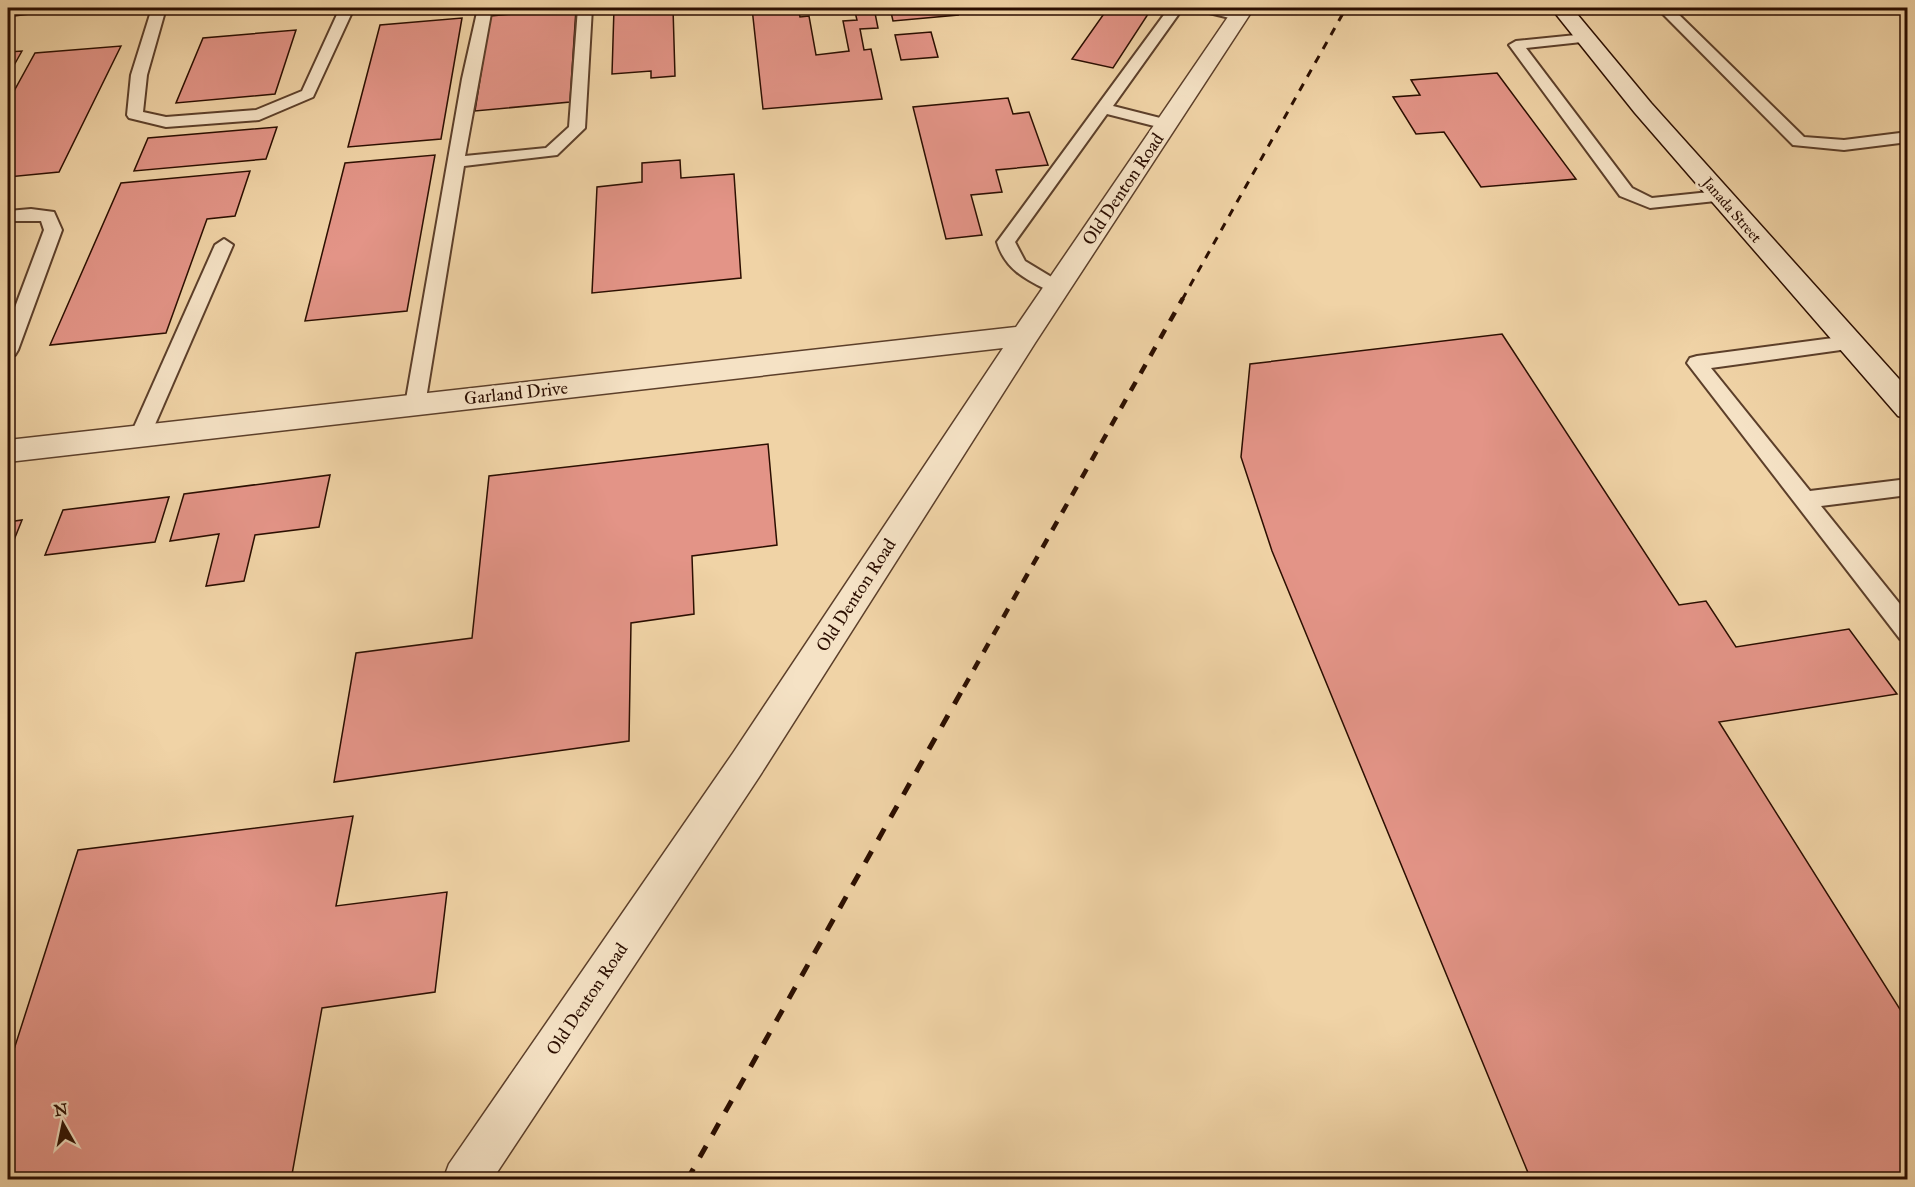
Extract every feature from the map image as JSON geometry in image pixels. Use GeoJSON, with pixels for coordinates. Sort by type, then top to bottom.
{"type":"FeatureCollection","features":[{"type":"Feature","properties":{"kind":"street"},"geometry":{"type":"LineString","coordinates":[[8,10],[33,8]]}},
{"type":"Feature","properties":{"kind":"street","name":"Janada Street"},"geometry":{"type":"LineString","coordinates":[[1561,8],[1719,196],[1908,409]]}},
{"type":"Feature","properties":{"kind":"street","name":"Old Denton Road"},"geometry":{"type":"LineString","coordinates":[[465,1179],[746,765],[1025,336],[1241,12]]}},
{"type":"Feature","properties":{"kind":"street","name":"Garland Drive"},"geometry":{"type":"LineString","coordinates":[[8,451],[1025,336]]}},
{"type":"Feature","properties":{"kind":"lane"},"geometry":{"type":"LineString","coordinates":[[159,8],[139,75],[135,115],[166,122],[258,115],[308,94],[348,8]]}},
{"type":"Feature","properties":{"kind":"lane"},"geometry":{"type":"LineString","coordinates":[[415,405],[480,21],[485,8]]}},
{"type":"Feature","properties":{"kind":"lane"},"geometry":{"type":"LineString","coordinates":[[457,162],[551,152],[577,128],[585,8]]}},
{"type":"Feature","properties":{"kind":"lane"},"geometry":{"type":"LineString","coordinates":[[1057,288],[1015,265],[1008,254],[1006,242],[1176,8]]}},
{"type":"Feature","properties":{"kind":"lane"},"geometry":{"type":"LineString","coordinates":[[1206,8],[1241,12]]}},
{"type":"Feature","properties":{"kind":"lane"},"geometry":{"type":"LineString","coordinates":[[1664,8],[1798,142],[1844,145],[1908,137]]}},
{"type":"Feature","properties":{"kind":"lane"},"geometry":{"type":"LineString","coordinates":[[1586,38],[1516,45],[1626,192],[1650,203],[1719,196]]}},
{"type":"Feature","properties":{"kind":"lane"},"geometry":{"type":"LineString","coordinates":[[1104,108],[1166,124]]}},
{"type":"Feature","properties":{"kind":"lane"},"geometry":{"type":"LineString","coordinates":[[8,216],[31,214],[48,216],[53,230],[8,350]]}},
{"type":"Feature","properties":{"kind":"lane"},"geometry":{"type":"LineString","coordinates":[[140,436],[224,245]]}},
{"type":"Feature","properties":{"kind":"lane"},"geometry":{"type":"LineString","coordinates":[[1848,343],[1697,363],[1908,632]]}},
{"type":"Feature","properties":{"kind":"lane"},"geometry":{"type":"LineString","coordinates":[[1804,500],[1908,487]]}},
{"type":"Feature","properties":{"kind":"building"},"geometry":{"type":"Polygon","coordinates":[[[614,8],[673,8],[675,76],[651,78],[651,71],[612,74],[614,8]]]}},
{"type":"Feature","properties":{"kind":"building"},"geometry":{"type":"Polygon","coordinates":[[[752,8],[798,8],[800,17],[809,16],[816,55],[849,51],[843,21],[857,20],[854,8],[874,8],[878,28],[860,29],[864,50],[871,49],[882,99],[763,109],[752,8]]]}},
{"type":"Feature","properties":{"kind":"building"},"geometry":{"type":"Polygon","coordinates":[[[890,8],[955,8],[958,15],[893,21],[890,8]]]}},
{"type":"Feature","properties":{"kind":"building"},"geometry":{"type":"Polygon","coordinates":[[[1108,8],[1152,8],[1113,68],[1072,59],[1108,8]]]}},
{"type":"Feature","properties":{"kind":"building"},"geometry":{"type":"Polygon","coordinates":[[[576,9],[570,102],[475,111],[490,16],[576,9]]]}},
{"type":"Feature","properties":{"kind":"building"},"geometry":{"type":"Polygon","coordinates":[[[462,18],[441,139],[348,147],[380,25],[462,18]]]}},
{"type":"Feature","properties":{"kind":"building"},"geometry":{"type":"Polygon","coordinates":[[[296,30],[275,94],[176,103],[203,38],[296,30]]]}},
{"type":"Feature","properties":{"kind":"building"},"geometry":{"type":"Polygon","coordinates":[[[931,32],[938,57],[901,60],[895,35],[931,32]]]}},
{"type":"Feature","properties":{"kind":"building"},"geometry":{"type":"Polygon","coordinates":[[[121,46],[59,172],[8,177],[8,102],[35,53],[121,46]]]}},
{"type":"Feature","properties":{"kind":"building"},"geometry":{"type":"Polygon","coordinates":[[[22,51],[8,76],[8,52],[22,51]]]}},
{"type":"Feature","properties":{"kind":"building"},"geometry":{"type":"Polygon","coordinates":[[[1497,73],[1576,179],[1481,187],[1444,132],[1416,134],[1393,97],[1420,95],[1411,80],[1497,73]]]}},
{"type":"Feature","properties":{"kind":"building"},"geometry":{"type":"Polygon","coordinates":[[[1008,98],[1013,114],[1029,112],[1048,165],[996,170],[1002,192],[971,195],[982,235],[946,239],[913,107],[1008,98]]]}},
{"type":"Feature","properties":{"kind":"building"},"geometry":{"type":"Polygon","coordinates":[[[277,127],[266,159],[134,171],[148,138],[277,127]]]}},
{"type":"Feature","properties":{"kind":"building"},"geometry":{"type":"Polygon","coordinates":[[[435,155],[407,311],[305,321],[345,163],[435,155]]]}},
{"type":"Feature","properties":{"kind":"building"},"geometry":{"type":"Polygon","coordinates":[[[680,160],[681,178],[734,174],[741,278],[592,293],[597,187],[642,182],[642,163],[680,160]]]}},
{"type":"Feature","properties":{"kind":"building"},"geometry":{"type":"Polygon","coordinates":[[[250,171],[235,216],[207,219],[166,333],[50,345],[121,183],[250,171]]]}},
{"type":"Feature","properties":{"kind":"building"},"geometry":{"type":"Polygon","coordinates":[[[1502,334],[1679,605],[1706,601],[1736,647],[1849,629],[1897,694],[1719,722],[1908,1022],[1908,1180],[1531,1180],[1272,551],[1241,457],[1250,364],[1502,334]]]}},
{"type":"Feature","properties":{"kind":"building"},"geometry":{"type":"Polygon","coordinates":[[[768,444],[777,545],[692,556],[694,614],[631,623],[629,741],[334,782],[356,653],[472,638],[489,476],[768,444]]]}},
{"type":"Feature","properties":{"kind":"building"},"geometry":{"type":"Polygon","coordinates":[[[330,475],[319,527],[255,535],[244,581],[206,586],[219,534],[170,541],[184,494],[330,475]]]}},
{"type":"Feature","properties":{"kind":"building"},"geometry":{"type":"Polygon","coordinates":[[[169,497],[155,542],[45,555],[63,510],[169,497]]]}},
{"type":"Feature","properties":{"kind":"building"},"geometry":{"type":"Polygon","coordinates":[[[22,520],[8,555],[8,522],[22,520]]]}},
{"type":"Feature","properties":{"kind":"building"},"geometry":{"type":"Polygon","coordinates":[[[353,816],[336,906],[447,892],[435,992],[322,1008],[291,1180],[8,1180],[8,1068],[78,850],[353,816]]]}},
{"type":"Feature","properties":{"kind":"railway"},"geometry":{"type":"LineString","coordinates":[[1182,300],[1346,8]]}},
{"type":"Feature","properties":{"kind":"railway"},"geometry":{"type":"LineString","coordinates":[[964,687],[1183,298]]}},
{"type":"Feature","properties":{"kind":"railway"},"geometry":{"type":"LineString","coordinates":[[687,1180],[965,685]]}}]}
